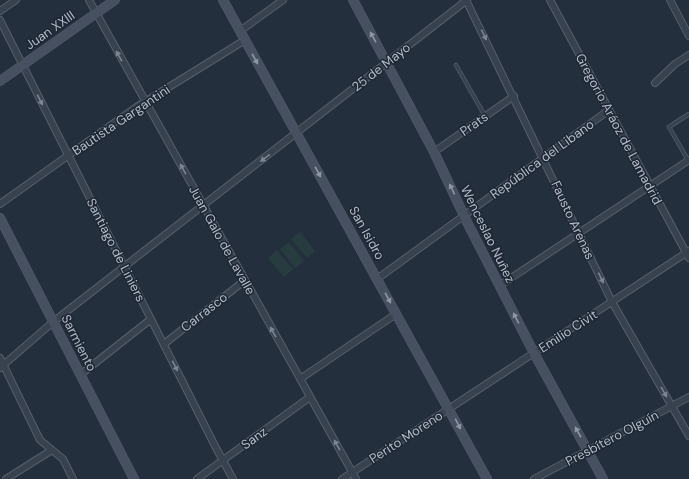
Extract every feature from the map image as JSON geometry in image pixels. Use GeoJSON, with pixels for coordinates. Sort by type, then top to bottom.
{"type":"FeatureCollection","features":[{"type":"Feature","properties":{"kind":"street"},"geometry":{"type":"LineString","coordinates":[[0,11],[16,0]]}},
{"type":"Feature","properties":{"kind":"street","name":"Juan Galo de Lavalle"},"geometry":{"type":"LineString","coordinates":[[89,0],[144,102],[356,479]]}},
{"type":"Feature","properties":{"kind":"street","name":"Juan XXIII"},"geometry":{"type":"LineString","coordinates":[[0,81],[115,0]]}},
{"type":"Feature","properties":{"kind":"street","name":"San Isidro"},"geometry":{"type":"LineString","coordinates":[[222,0],[378,279],[396,314],[450,408],[487,479]]}},
{"type":"Feature","properties":{"kind":"street"},"geometry":{"type":"LineString","coordinates":[[240,31],[283,0]]}},
{"type":"Feature","properties":{"kind":"street","name":"Wenceslao Nuñez"},"geometry":{"type":"LineString","coordinates":[[353,0],[434,152],[499,286],[603,479]]}},
{"type":"Feature","properties":{"kind":"street","name":"25 de Mayo"},"geometry":{"type":"LineString","coordinates":[[2,366],[53,322],[467,0]]}},
{"type":"Feature","properties":{"kind":"street","name":"Fausto Arenas"},"geometry":{"type":"LineString","coordinates":[[467,0],[544,157],[612,302],[689,436]]}},
{"type":"Feature","properties":{"kind":"street","name":"Gregorio Aráoz de Lamadrid"},"geometry":{"type":"LineString","coordinates":[[550,0],[688,254]]}},
{"type":"Feature","properties":{"kind":"street"},"geometry":{"type":"LineString","coordinates":[[670,0],[689,36]]}},
{"type":"Feature","properties":{"kind":"street","name":"Santiago de Liniers"},"geometry":{"type":"LineString","coordinates":[[0,20],[124,267],[233,479]]}},
{"type":"Feature","properties":{"kind":"street","name":"Bautista Gargantini"},"geometry":{"type":"LineString","coordinates":[[0,204],[144,102],[245,40]]}},
{"type":"Feature","properties":{"kind":"street"},"geometry":{"type":"LineString","coordinates":[[655,83],[675,64],[689,55]]}},
{"type":"Feature","properties":{"kind":"street","name":"Prats"},"geometry":{"type":"LineString","coordinates":[[434,152],[514,96]]}},
{"type":"Feature","properties":{"kind":"street","name":"República del Libano"},"geometry":{"type":"LineString","coordinates":[[378,279],[609,110]]}},
{"type":"Feature","properties":{"kind":"street"},"geometry":{"type":"LineString","coordinates":[[499,286],[578,232],[689,160]]}},
{"type":"Feature","properties":{"kind":"street","name":"Sarmiento"},"geometry":{"type":"LineString","coordinates":[[0,218],[134,479]]}},
{"type":"Feature","properties":{"kind":"street","name":"Emilio Civit"},"geometry":{"type":"LineString","coordinates":[[450,408],[688,254]]}},
{"type":"Feature","properties":{"kind":"street","name":"Carrasco"},"geometry":{"type":"LineString","coordinates":[[164,344],[244,280]]}},
{"type":"Feature","properties":{"kind":"street"},"geometry":{"type":"LineString","coordinates":[[300,379],[396,314]]}},
{"type":"Feature","properties":{"kind":"street"},"geometry":{"type":"LineString","coordinates":[[80,375],[151,319]]}},
{"type":"Feature","properties":{"kind":"street"},"geometry":{"type":"LineString","coordinates":[[0,358],[2,366],[40,440],[63,459],[73,479]]}},
{"type":"Feature","properties":{"kind":"street","name":"Sanz"},"geometry":{"type":"LineString","coordinates":[[197,479],[310,397]]}},
{"type":"Feature","properties":{"kind":"street","name":"Presbítero Olguín"},"geometry":{"type":"LineString","coordinates":[[534,479],[689,397]]}},
{"type":"Feature","properties":{"kind":"street","name":"Perito Moreno"},"geometry":{"type":"LineString","coordinates":[[342,479],[450,408]]}},
{"type":"Feature","properties":{"kind":"street"},"geometry":{"type":"LineString","coordinates":[[6,479],[52,450]]}},
{"type":"Feature","properties":{"kind":"lane"},"geometry":{"type":"LineString","coordinates":[[456,65],[485,116]]}},
{"type":"Feature","properties":{"kind":"lane"},"geometry":{"type":"LineString","coordinates":[[689,114],[669,127],[689,160]]}},
{"type":"Feature","properties":{"kind":"green space"},"geometry":{"type":"Polygon","coordinates":[[[300,232],[315,251],[307,258],[291,239],[300,232]]]}},
{"type":"Feature","properties":{"kind":"green space"},"geometry":{"type":"Polygon","coordinates":[[[289,242],[304,261],[295,268],[280,249],[289,242]]]}},
{"type":"Feature","properties":{"kind":"green space"},"geometry":{"type":"Polygon","coordinates":[[[277,250],[293,269],[284,277],[268,258],[277,250]]]}}]}
